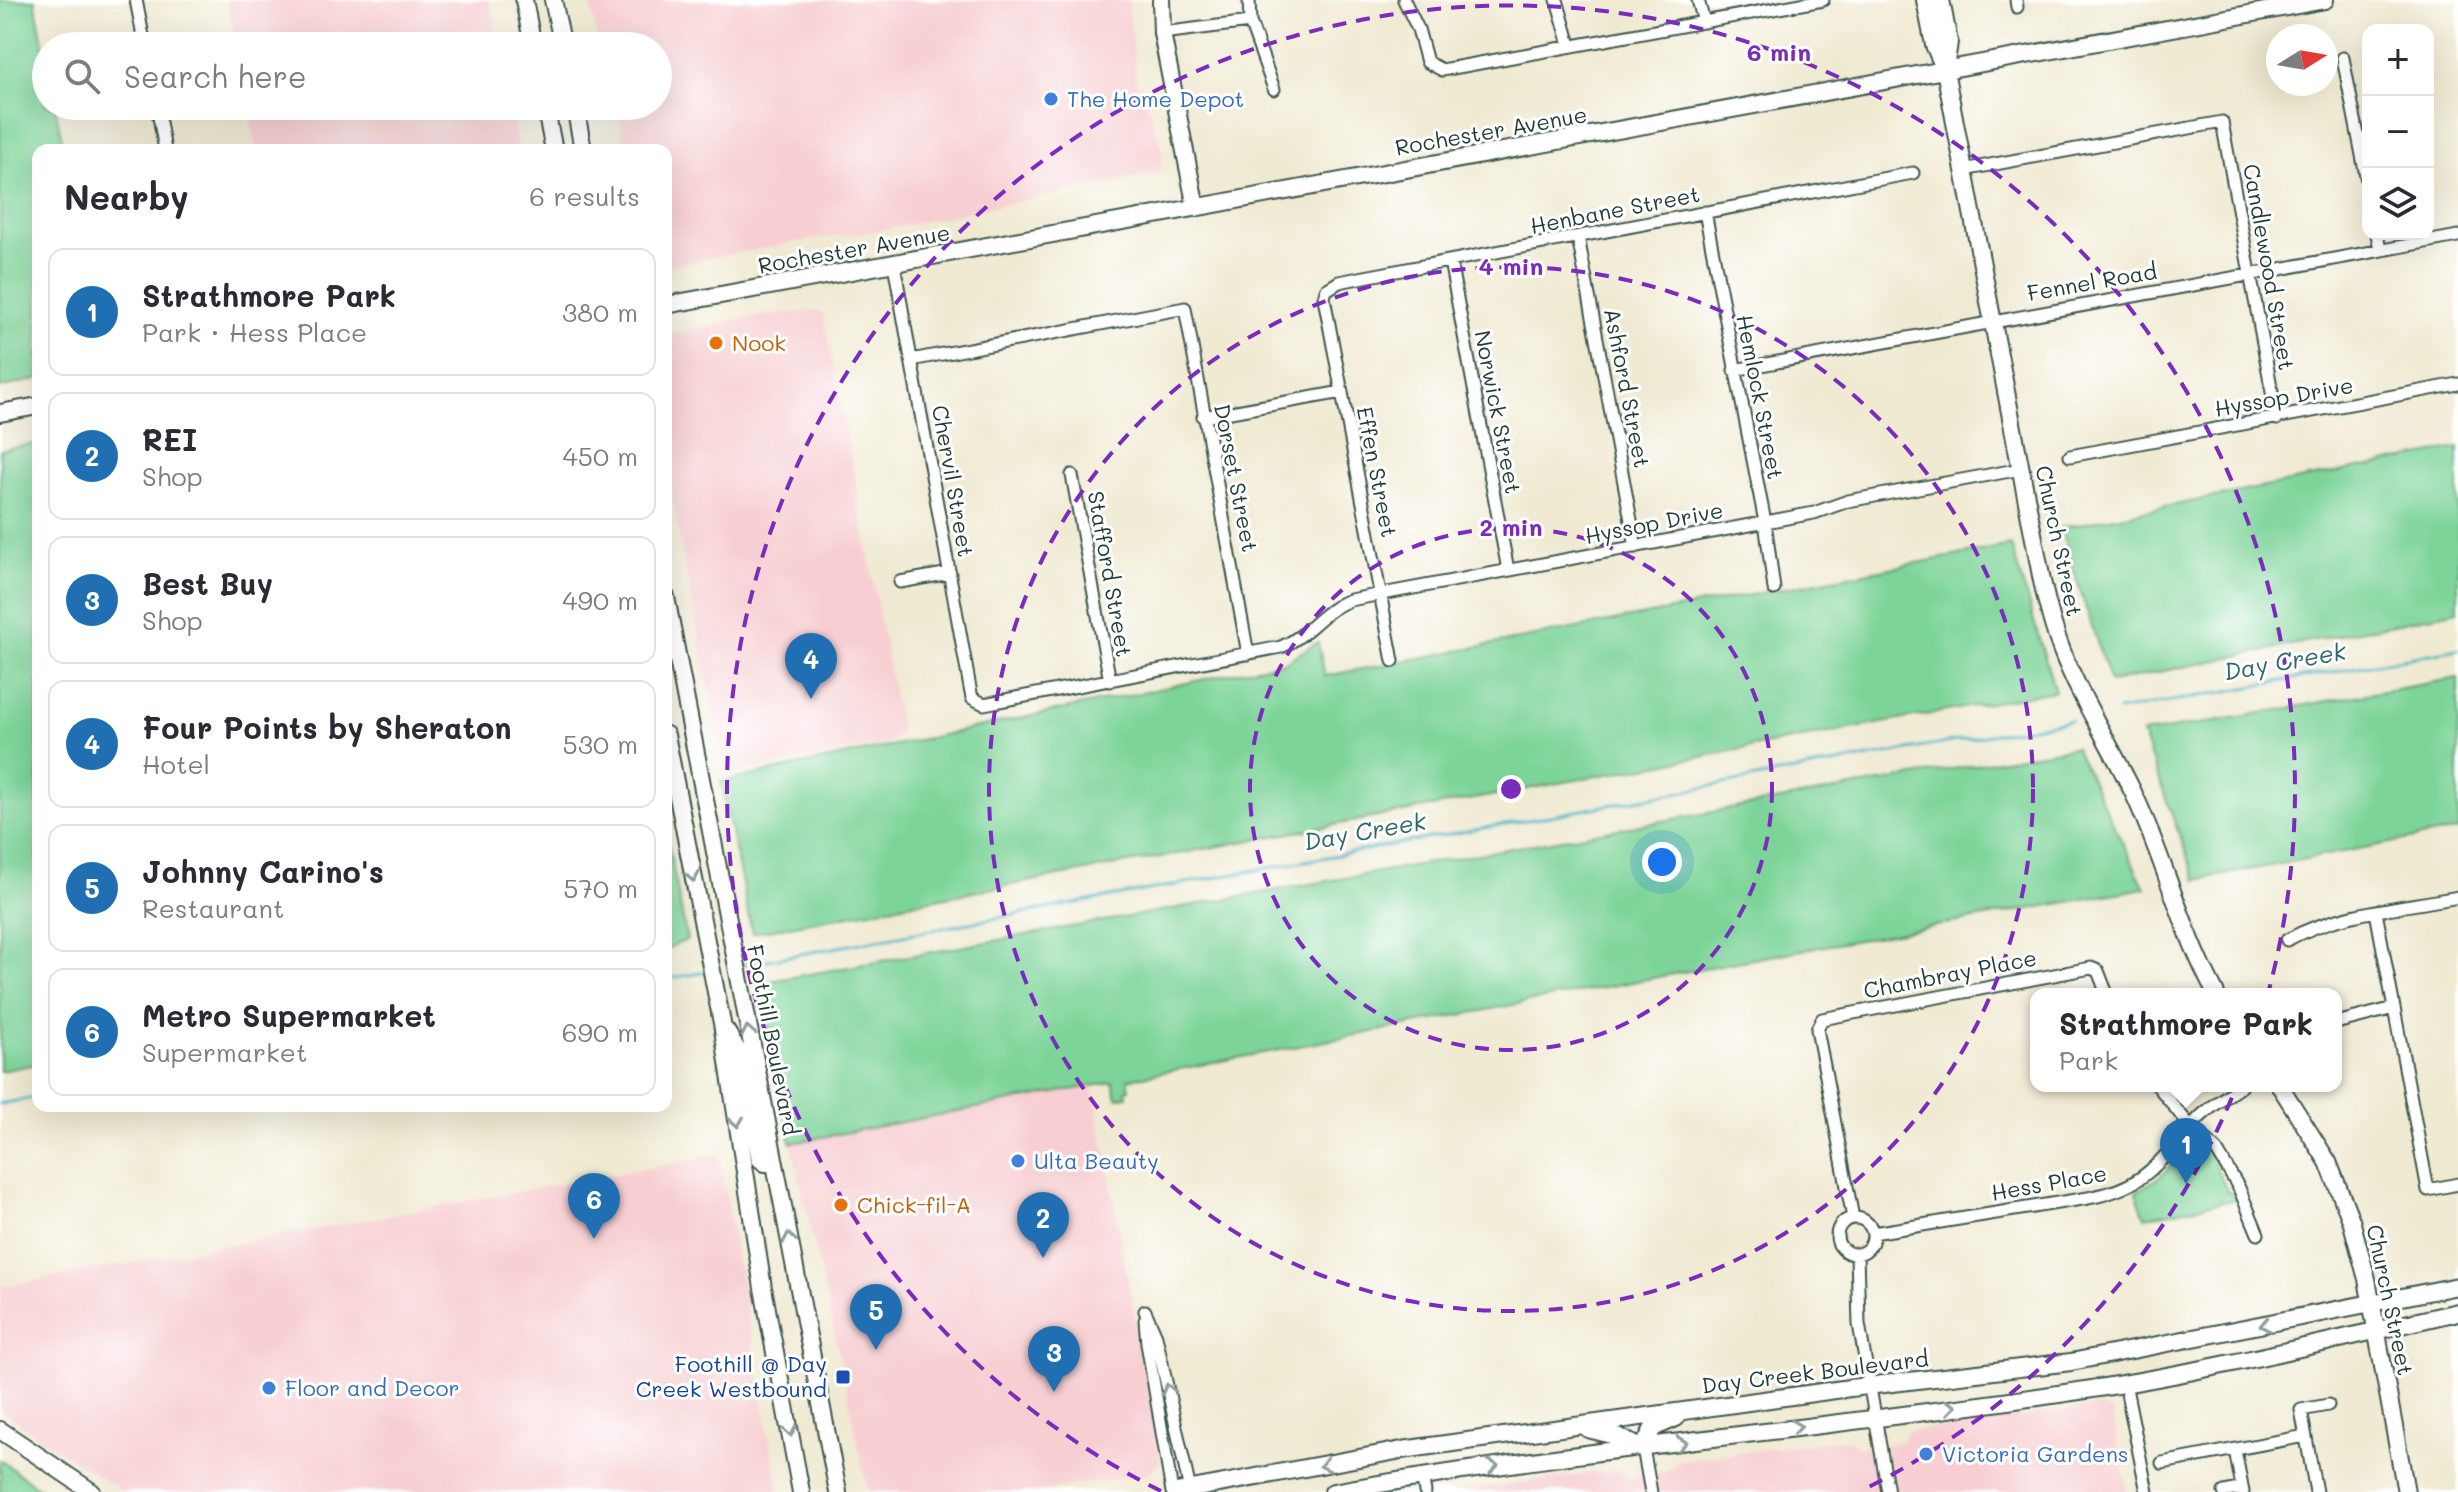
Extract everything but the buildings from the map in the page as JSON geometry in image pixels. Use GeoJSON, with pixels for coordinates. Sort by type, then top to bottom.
{"type":"FeatureCollection","features":[{"type":"Feature","properties":{"kind":"main road"},"geometry":{"type":"LineString","coordinates":[[524,0],[530,32]]}},
{"type":"Feature","properties":{"kind":"main road"},"geometry":{"type":"LineString","coordinates":[[553,0],[560,32]]}},
{"type":"Feature","properties":{"kind":"main road"},"geometry":{"type":"LineString","coordinates":[[1161,0],[1162,33],[1196,208]]}},
{"type":"Feature","properties":{"kind":"main road","name":"Church Street"},"geometry":{"type":"LineString","coordinates":[[1925,0],[1934,45],[1945,70],[2042,581],[2062,651],[2138,805],[2197,957],[2213,988]]}},
{"type":"Feature","properties":{"kind":"main road","name":"Church Street"},"geometry":{"type":"LineString","coordinates":[[1941,0],[1949,42],[1945,70]]}},
{"type":"Feature","properties":{"kind":"main road","name":"Rochester Avenue"},"geometry":{"type":"LineString","coordinates":[[672,304],[2325,0]]}},
{"type":"Feature","properties":{"kind":"main road"},"geometry":{"type":"LineString","coordinates":[[548,120],[553,144]]}},
{"type":"Feature","properties":{"kind":"main road"},"geometry":{"type":"LineString","coordinates":[[578,120],[582,144]]}},
{"type":"Feature","properties":{"kind":"main road"},"geometry":{"type":"LineString","coordinates":[[0,413],[32,407]]}},
{"type":"Feature","properties":{"kind":"main road","name":"Foothill Boulevard"},"geometry":{"type":"LineString","coordinates":[[672,629],[838,1492]]}},
{"type":"Feature","properties":{"kind":"main road"},"geometry":{"type":"LineString","coordinates":[[672,766],[722,1023],[763,1288],[801,1492]]}},
{"type":"Feature","properties":{"kind":"main road"},"geometry":{"type":"LineString","coordinates":[[722,1023],[738,1051],[760,1159],[765,1163],[774,1163]]}},
{"type":"Feature","properties":{"kind":"main road","name":"Church Street"},"geometry":{"type":"LineString","coordinates":[[2284,1092],[2316,1142],[2344,1198],[2358,1241],[2406,1492]]}},
{"type":"Feature","properties":{"kind":"main road","name":"Day Creek Boulevard"},"geometry":{"type":"LineString","coordinates":[[1182,1491],[1402,1450],[2071,1362],[2458,1286]]}},
{"type":"Feature","properties":{"kind":"main road"},"geometry":{"type":"LineString","coordinates":[[1333,1492],[1424,1484],[1643,1448],[2125,1383],[2458,1312]]}},
{"type":"Feature","properties":{"kind":"main road"},"geometry":{"type":"LineString","coordinates":[[1643,1448],[1653,1428],[1696,1409]]}},
{"type":"Feature","properties":{"kind":"main road"},"geometry":{"type":"LineString","coordinates":[[1570,1427],[1620,1437],[1643,1448]]}},
{"type":"Feature","properties":{"kind":"main road"},"geometry":{"type":"LineString","coordinates":[[0,1430],[92,1492]]}},
{"type":"Feature","properties":{"kind":"street"},"geometry":{"type":"LineString","coordinates":[[136,0],[142,32]]}},
{"type":"Feature","properties":{"kind":"street"},"geometry":{"type":"LineString","coordinates":[[1249,0],[1250,22],[1274,89]]}},
{"type":"Feature","properties":{"kind":"street"},"geometry":{"type":"LineString","coordinates":[[1404,0],[1418,29],[1427,62],[1433,67],[1453,70],[1570,45],[1823,0]]}},
{"type":"Feature","properties":{"kind":"street"},"geometry":{"type":"LineString","coordinates":[[1557,0],[1570,45]]}},
{"type":"Feature","properties":{"kind":"street"},"geometry":{"type":"LineString","coordinates":[[1698,0],[1704,22]]}},
{"type":"Feature","properties":{"kind":"street"},"geometry":{"type":"LineString","coordinates":[[1162,33],[1250,22]]}},
{"type":"Feature","properties":{"kind":"street"},"geometry":{"type":"LineString","coordinates":[[2343,58],[2364,168]]}},
{"type":"Feature","properties":{"kind":"street"},"geometry":{"type":"LineString","coordinates":[[160,120],[164,144]]}},
{"type":"Feature","properties":{"kind":"street","name":"Candlewood Street"},"geometry":{"type":"LineString","coordinates":[[1963,170],[2222,122],[2277,419]]}},
{"type":"Feature","properties":{"kind":"street","name":"Henbane Street"},"geometry":{"type":"LineString","coordinates":[[1326,290],[1339,282],[1913,173]]}},
{"type":"Feature","properties":{"kind":"street","name":"Hemlock Street"},"geometry":{"type":"LineString","coordinates":[[1705,212],[1765,522],[1774,589]]}},
{"type":"Feature","properties":{"kind":"street","name":"Fennel Road"},"geometry":{"type":"LineString","coordinates":[[1734,370],[2458,236]]}},
{"type":"Feature","properties":{"kind":"street","name":"Ashford Street"},"geometry":{"type":"LineString","coordinates":[[1578,237],[1636,547]]}},
{"type":"Feature","properties":{"kind":"street"},"geometry":{"type":"LineString","coordinates":[[2378,240],[2380,250]]}},
{"type":"Feature","properties":{"kind":"street","name":"Norwick Street"},"geometry":{"type":"LineString","coordinates":[[1450,261],[1508,570]]}},
{"type":"Feature","properties":{"kind":"street","name":"Chervil Street"},"geometry":{"type":"LineString","coordinates":[[894,264],[970,688],[972,698],[977,702]]}},
{"type":"Feature","properties":{"kind":"street","name":"Effen Street"},"geometry":{"type":"LineString","coordinates":[[1326,290],[1324,298],[1393,661]]}},
{"type":"Feature","properties":{"kind":"street","name":"Dorset Street"},"geometry":{"type":"LineString","coordinates":[[911,360],[1185,308],[1248,654]]}},
{"type":"Feature","properties":{"kind":"street","name":"Hyssop Drive"},"geometry":{"type":"LineString","coordinates":[[2070,456],[2458,384]]}},
{"type":"Feature","properties":{"kind":"street"},"geometry":{"type":"LineString","coordinates":[[1203,417],[1342,392]]}},
{"type":"Feature","properties":{"kind":"street","name":"Hyssop Drive"},"geometry":{"type":"LineString","coordinates":[[977,702],[992,703],[1110,681],[1292,643],[1332,607],[1350,600],[1825,511],[1848,501],[2021,469]]}},
{"type":"Feature","properties":{"kind":"street","name":"Stafford Street"},"geometry":{"type":"LineString","coordinates":[[1072,475],[1110,681]]}},
{"type":"Feature","properties":{"kind":"street"},"geometry":{"type":"LineString","coordinates":[[900,582],[950,573]]}},
{"type":"Feature","properties":{"kind":"street"},"geometry":{"type":"LineString","coordinates":[[2287,940],[2305,930],[2376,912],[2458,897]]}},
{"type":"Feature","properties":{"kind":"street"},"geometry":{"type":"LineString","coordinates":[[2376,912],[2428,1190],[2458,1184]]}},
{"type":"Feature","properties":{"kind":"street","name":"Chambray Place"},"geometry":{"type":"LineString","coordinates":[[1853,1218],[1817,1029],[1822,1019],[2091,968],[2098,971],[2105,988]]}},
{"type":"Feature","properties":{"kind":"street"},"geometry":{"type":"LineString","coordinates":[[2342,1021],[2394,1008]]}},
{"type":"Feature","properties":{"kind":"street"},"geometry":{"type":"LineString","coordinates":[[2163,1092],[2222,1159],[2258,1234]]}},
{"type":"Feature","properties":{"kind":"street","name":"Hess Place"},"geometry":{"type":"LineString","coordinates":[[1873,1233],[2116,1192],[2141,1179],[2157,1166],[2191,1126],[2232,1092]]}},
{"type":"Feature","properties":{"kind":"street"},"geometry":{"type":"LineString","coordinates":[[1853,1218],[1864,1220],[1873,1233],[1870,1246],[1857,1254],[1842,1249],[1837,1239],[1842,1223],[1853,1218]]}},
{"type":"Feature","properties":{"kind":"street"},"geometry":{"type":"LineString","coordinates":[[1857,1254],[1857,1307],[1888,1492]]}},
{"type":"Feature","properties":{"kind":"street"},"geometry":{"type":"LineString","coordinates":[[1145,1311],[1156,1336],[1182,1491],[1147,1343],[1145,1311]]}},
{"type":"Feature","properties":{"kind":"street"},"geometry":{"type":"LineString","coordinates":[[2125,1383],[2147,1492]]}},
{"type":"Feature","properties":{"kind":"street"},"geometry":{"type":"LineString","coordinates":[[2316,1492],[2301,1410],[2328,1405]]}},
{"type":"Feature","properties":{"kind":"street"},"geometry":{"type":"LineString","coordinates":[[2162,1463],[2305,1436]]}},
{"type":"Feature","properties":{"kind":"street"},"geometry":{"type":"LineString","coordinates":[[1643,1448],[1651,1492]]}},
{"type":"Feature","properties":{"kind":"street"},"geometry":{"type":"LineString","coordinates":[[2224,1492],[2242,1490],[2235,1450]]}},
{"type":"Feature","properties":{"kind":"shaded area"},"geometry":{"type":"Polygon","coordinates":[[[227,0],[489,0],[497,32],[233,32],[227,0]]]}},
{"type":"Feature","properties":{"kind":"shaded area"},"geometry":{"type":"Polygon","coordinates":[[[589,0],[1128,0],[1138,93],[1148,107],[1163,152],[1161,172],[863,234],[820,238],[672,265],[672,144],[624,144],[620,120],[672,120],[672,32],[596,32],[589,0]]]}},
{"type":"Feature","properties":{"kind":"shaded area"},"geometry":{"type":"Polygon","coordinates":[[[251,120],[513,120],[517,144],[255,144],[251,120]]]}},
{"type":"Feature","properties":{"kind":"shaded area"},"geometry":{"type":"Polygon","coordinates":[[[815,310],[823,313],[901,733],[884,744],[732,774],[721,750],[672,499],[672,334],[744,318],[815,310]]]}},
{"type":"Feature","properties":{"kind":"shaded area"},"geometry":{"type":"Polygon","coordinates":[[[1093,1085],[1161,1462],[1146,1474],[1033,1492],[872,1492],[867,1489],[791,1143],[1093,1085]]]}},
{"type":"Feature","properties":{"kind":"shaded area"},"geometry":{"type":"Polygon","coordinates":[[[719,1155],[779,1492],[123,1492],[0,1409],[0,1287],[719,1155]]]}},
{"type":"Feature","properties":{"kind":"shaded area","name":"Victoria Gardens"},"geometry":{"type":"Polygon","coordinates":[[[2102,1406],[2112,1412],[2127,1492],[1452,1492],[1617,1470],[1627,1478],[1668,1470],[1677,1461],[1847,1439],[1858,1447],[1900,1442],[1908,1431],[2102,1406]]]}},
{"type":"Feature","properties":{"kind":"green space"},"geometry":{"type":"Polygon","coordinates":[[[0,0],[35,0],[41,32],[32,32],[32,120],[58,120],[63,144],[32,144],[32,380],[0,388],[0,0]]]}},
{"type":"Feature","properties":{"kind":"green space"},"geometry":{"type":"Polygon","coordinates":[[[32,444],[32,1065],[0,1071],[0,450],[32,444]]]}},
{"type":"Feature","properties":{"kind":"green space"},"geometry":{"type":"Polygon","coordinates":[[[2458,448],[2458,611],[2110,682],[2060,528],[2458,448]]]}},
{"type":"Feature","properties":{"kind":"green space"},"geometry":{"type":"Polygon","coordinates":[[[2011,545],[2055,691],[752,933],[721,782],[1285,662],[1318,642],[1325,676],[2011,545]]]}},
{"type":"Feature","properties":{"kind":"green space"},"geometry":{"type":"Polygon","coordinates":[[[2458,678],[2458,830],[2196,880],[2142,734],[2458,678]]]}},
{"type":"Feature","properties":{"kind":"green space"},"geometry":{"type":"Polygon","coordinates":[[[2075,747],[2145,888],[1731,963],[1128,1079],[1130,1089],[1126,1090],[1127,1096],[1117,1098],[1113,1082],[791,1143],[759,983],[2075,747]]]}},
{"type":"Feature","properties":{"kind":"green space"},"geometry":{"type":"Polygon","coordinates":[[[672,864],[687,940],[672,946],[672,864]]]}},
{"type":"Feature","properties":{"kind":"green space"},"geometry":{"type":"Polygon","coordinates":[[[2198,1137],[2216,1158],[2215,1165],[2228,1192],[2234,1193],[2238,1199],[2145,1217],[2136,1192],[2161,1176],[2198,1137]]]}},
{"type":"Feature","properties":{"kind":"green space"},"geometry":{"type":"Polygon","coordinates":[[[0,1460],[44,1492],[0,1492],[0,1460]]]}},
{"type":"Feature","properties":{"kind":"waterway","name":"Day Creek"},"geometry":{"type":"LineString","coordinates":[[2118,711],[2458,649]]}},
{"type":"Feature","properties":{"kind":"waterway","name":"Day Creek"},"geometry":{"type":"LineString","coordinates":[[741,965],[2071,720]]}},
{"type":"Feature","properties":{"kind":"waterway","name":"Day Creek"},"geometry":{"type":"LineString","coordinates":[[672,978],[706,972]]}},
{"type":"Feature","properties":{"kind":"waterway","name":"Day Creek"},"geometry":{"type":"LineString","coordinates":[[0,1104],[32,1098]]}},
{"type":"Feature","properties":{"kind":"place","name":"The Home Depot"},"geometry":{"type":"Point","coordinates":[1051,99]}},
{"type":"Feature","properties":{"kind":"place","name":"Nook"},"geometry":{"type":"Point","coordinates":[716,343]}},
{"type":"Feature","properties":{"kind":"place","name":"Four Points by Sheraton"},"geometry":{"type":"Point","coordinates":[811,699]}},
{"type":"Feature","properties":{"kind":"place","name":"Ulta Beauty"},"geometry":{"type":"Point","coordinates":[1018,1161]}},
{"type":"Feature","properties":{"kind":"place","name":"Strathmore Park"},"geometry":{"type":"Point","coordinates":[2186,1184]}},
{"type":"Feature","properties":{"kind":"place","name":"Chick-fil-A"},"geometry":{"type":"Point","coordinates":[841,1205]}},
{"type":"Feature","properties":{"kind":"place","name":"Metro Supermarket"},"geometry":{"type":"Point","coordinates":[594,1239]}},
{"type":"Feature","properties":{"kind":"place","name":"REI"},"geometry":{"type":"Point","coordinates":[1043,1258]}},
{"type":"Feature","properties":{"kind":"place","name":"Johnny Carino's"},"geometry":{"type":"Point","coordinates":[876,1350]}},
{"type":"Feature","properties":{"kind":"place","name":"Foothill @ Day Creek Westbound"},"geometry":{"type":"Point","coordinates":[843,1377]}},
{"type":"Feature","properties":{"kind":"place","name":"Floor and Decor"},"geometry":{"type":"Point","coordinates":[269,1388]}},
{"type":"Feature","properties":{"kind":"place","name":"Best Buy"},"geometry":{"type":"Point","coordinates":[1054,1392]}},
{"type":"Feature","properties":{"kind":"place","name":"Victoria Gardens"},"geometry":{"type":"Point","coordinates":[1926,1454]}}]}
